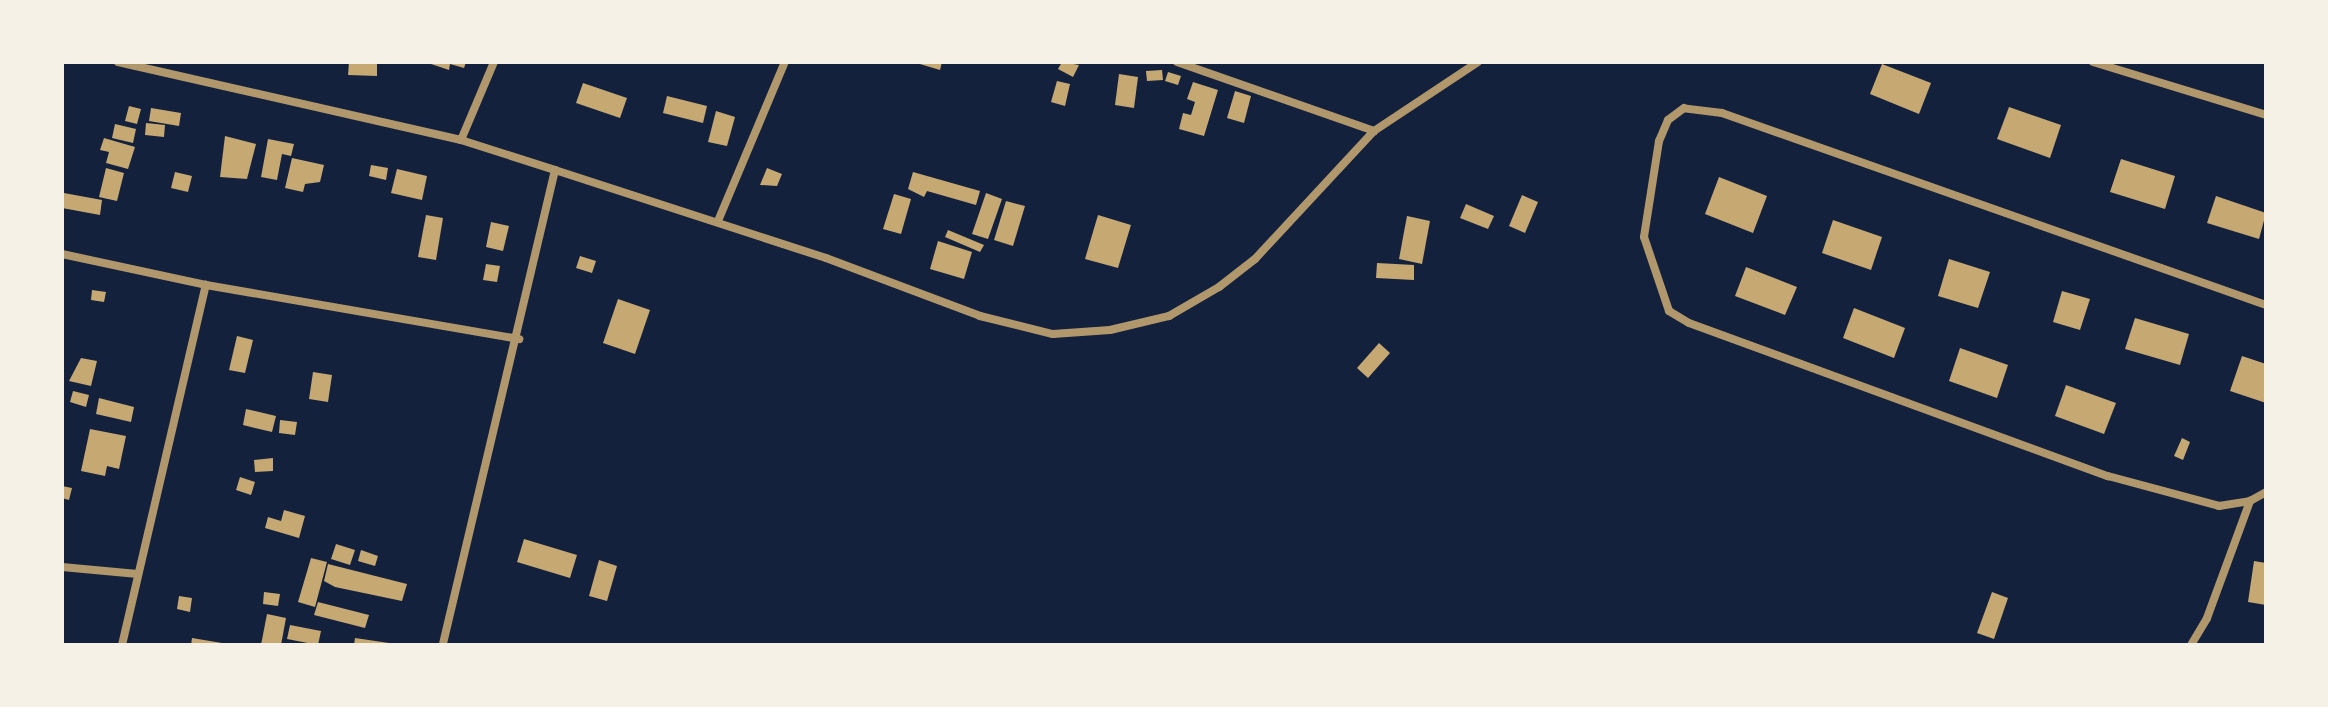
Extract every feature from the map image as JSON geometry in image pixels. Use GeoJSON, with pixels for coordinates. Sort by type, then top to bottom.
{"type":"FeatureCollection","features":[{"type":"Feature","properties":{"kind":"street"},"geometry":{"type":"LineString","coordinates":[[118,62],[461,140],[718,221],[980,316],[1053,334],[1110,330],[1169,316],[1219,287],[1255,259],[1374,131],[1478,62]]}},
{"type":"Feature","properties":{"kind":"street"},"geometry":{"type":"LineString","coordinates":[[461,140],[494,62]]}},
{"type":"Feature","properties":{"kind":"street"},"geometry":{"type":"LineString","coordinates":[[718,221],[785,62]]}},
{"type":"Feature","properties":{"kind":"street"},"geometry":{"type":"LineString","coordinates":[[1177,62],[1374,131]]}},
{"type":"Feature","properties":{"kind":"street"},"geometry":{"type":"LineString","coordinates":[[2093,62],[2266,115]]}},
{"type":"Feature","properties":{"kind":"street"},"geometry":{"type":"LineString","coordinates":[[2266,305],[1722,113],[1684,108],[1668,120],[1659,141],[1644,237],[1669,311],[2108,476],[2219,506],[2250,501],[2266,492]]}},
{"type":"Feature","properties":{"kind":"street"},"geometry":{"type":"LineString","coordinates":[[443,645],[519,339],[555,170]]}},
{"type":"Feature","properties":{"kind":"street"},"geometry":{"type":"LineString","coordinates":[[62,254],[206,285],[519,339]]}},
{"type":"Feature","properties":{"kind":"street"},"geometry":{"type":"LineString","coordinates":[[122,645],[206,285]]}},
{"type":"Feature","properties":{"kind":"street"},"geometry":{"type":"LineString","coordinates":[[2191,645],[2207,618],[2250,501]]}},
{"type":"Feature","properties":{"kind":"street"},"geometry":{"type":"LineString","coordinates":[[62,567],[138,574]]}},
{"type":"Feature","properties":{"kind":"building"},"geometry":{"type":"Polygon","coordinates":[[[349,62],[377,62],[377,76],[348,75],[349,62]]]}},
{"type":"Feature","properties":{"kind":"building"},"geometry":{"type":"Polygon","coordinates":[[[425,62],[466,62],[464,68],[450,64],[449,70],[425,62]]]}},
{"type":"Feature","properties":{"kind":"building"},"geometry":{"type":"Polygon","coordinates":[[[913,62],[942,62],[940,70],[913,62]]]}},
{"type":"Feature","properties":{"kind":"building"},"geometry":{"type":"Polygon","coordinates":[[[1062,62],[1079,65],[1073,77],[1058,69],[1062,62]]]}},
{"type":"Feature","properties":{"kind":"building"},"geometry":{"type":"Polygon","coordinates":[[[1882,64],[1931,83],[1919,114],[1870,94],[1882,64]]]}},
{"type":"Feature","properties":{"kind":"building"},"geometry":{"type":"Polygon","coordinates":[[[1162,70],[1163,80],[1147,81],[1146,71],[1162,70]]]}},
{"type":"Feature","properties":{"kind":"building"},"geometry":{"type":"Polygon","coordinates":[[[1168,72],[1181,76],[1178,85],[1165,81],[1168,72]]]}},
{"type":"Feature","properties":{"kind":"building"},"geometry":{"type":"Polygon","coordinates":[[[1119,74],[1138,77],[1134,108],[1115,105],[1119,74]]]}},
{"type":"Feature","properties":{"kind":"building"},"geometry":{"type":"Polygon","coordinates":[[[1057,81],[1070,84],[1065,106],[1051,102],[1057,81]]]}},
{"type":"Feature","properties":{"kind":"building"},"geometry":{"type":"Polygon","coordinates":[[[1193,82],[1218,90],[1204,136],[1179,129],[1183,113],[1191,115],[1195,102],[1187,99],[1193,82]]]}},
{"type":"Feature","properties":{"kind":"building"},"geometry":{"type":"Polygon","coordinates":[[[583,83],[627,98],[620,118],[576,103],[583,83]]]}},
{"type":"Feature","properties":{"kind":"building"},"geometry":{"type":"Polygon","coordinates":[[[1235,91],[1251,96],[1244,123],[1227,118],[1235,91]]]}},
{"type":"Feature","properties":{"kind":"building"},"geometry":{"type":"Polygon","coordinates":[[[667,96],[707,106],[703,123],[663,113],[667,96]]]}},
{"type":"Feature","properties":{"kind":"building"},"geometry":{"type":"Polygon","coordinates":[[[129,106],[141,109],[137,124],[125,121],[129,106]]]}},
{"type":"Feature","properties":{"kind":"building"},"geometry":{"type":"Polygon","coordinates":[[[2009,107],[2061,125],[2050,158],[1997,139],[2009,107]]]}},
{"type":"Feature","properties":{"kind":"building"},"geometry":{"type":"Polygon","coordinates":[[[151,108],[181,113],[179,126],[149,121],[151,108]]]}},
{"type":"Feature","properties":{"kind":"building"},"geometry":{"type":"Polygon","coordinates":[[[716,111],[735,117],[727,146],[708,142],[716,111]]]}},
{"type":"Feature","properties":{"kind":"building"},"geometry":{"type":"Polygon","coordinates":[[[146,123],[165,125],[164,137],[145,135],[146,123]]]}},
{"type":"Feature","properties":{"kind":"building"},"geometry":{"type":"Polygon","coordinates":[[[115,124],[136,129],[133,143],[112,138],[115,124]]]}},
{"type":"Feature","properties":{"kind":"building"},"geometry":{"type":"Polygon","coordinates":[[[225,136],[256,144],[247,179],[220,177],[225,136]]]}},
{"type":"Feature","properties":{"kind":"building"},"geometry":{"type":"Polygon","coordinates":[[[104,138],[135,147],[128,169],[106,163],[109,152],[100,150],[104,138]]]}},
{"type":"Feature","properties":{"kind":"building"},"geometry":{"type":"Polygon","coordinates":[[[268,139],[294,144],[291,156],[282,154],[277,180],[261,177],[268,139]]]}},
{"type":"Feature","properties":{"kind":"building"},"geometry":{"type":"Polygon","coordinates":[[[292,158],[324,165],[320,182],[305,184],[303,192],[285,188],[292,158]]]}},
{"type":"Feature","properties":{"kind":"building"},"geometry":{"type":"Polygon","coordinates":[[[2121,159],[2175,176],[2165,209],[2110,192],[2121,159]]]}},
{"type":"Feature","properties":{"kind":"building"},"geometry":{"type":"Polygon","coordinates":[[[371,165],[388,168],[386,180],[369,176],[371,165]]]}},
{"type":"Feature","properties":{"kind":"building"},"geometry":{"type":"Polygon","coordinates":[[[106,168],[124,173],[117,201],[99,197],[106,168]]]}},
{"type":"Feature","properties":{"kind":"building"},"geometry":{"type":"Polygon","coordinates":[[[767,168],[782,174],[777,186],[760,185],[767,168]]]}},
{"type":"Feature","properties":{"kind":"building"},"geometry":{"type":"Polygon","coordinates":[[[397,169],[427,176],[422,200],[391,193],[397,169]]]}},
{"type":"Feature","properties":{"kind":"building"},"geometry":{"type":"Polygon","coordinates":[[[175,172],[192,176],[188,192],[171,188],[175,172]]]}},
{"type":"Feature","properties":{"kind":"building"},"geometry":{"type":"Polygon","coordinates":[[[913,172],[980,191],[976,205],[927,191],[924,197],[908,189],[913,172]]]}},
{"type":"Feature","properties":{"kind":"building"},"geometry":{"type":"Polygon","coordinates":[[[1719,177],[1767,196],[1753,233],[1705,214],[1719,177]]]}},
{"type":"Feature","properties":{"kind":"building"},"geometry":{"type":"Polygon","coordinates":[[[64,193],[102,200],[100,215],[62,208],[64,193]]]}},
{"type":"Feature","properties":{"kind":"building"},"geometry":{"type":"Polygon","coordinates":[[[986,193],[1002,199],[988,239],[972,234],[986,193]]]}},
{"type":"Feature","properties":{"kind":"building"},"geometry":{"type":"Polygon","coordinates":[[[894,194],[911,199],[901,234],[883,229],[894,194]]]}},
{"type":"Feature","properties":{"kind":"building"},"geometry":{"type":"Polygon","coordinates":[[[1522,195],[1538,202],[1525,233],[1509,226],[1522,195]]]}},
{"type":"Feature","properties":{"kind":"building"},"geometry":{"type":"Polygon","coordinates":[[[2216,196],[2266,213],[2259,239],[2207,223],[2216,196]]]}},
{"type":"Feature","properties":{"kind":"building"},"geometry":{"type":"Polygon","coordinates":[[[1006,201],[1025,206],[1013,246],[994,240],[1006,201]]]}},
{"type":"Feature","properties":{"kind":"building"},"geometry":{"type":"Polygon","coordinates":[[[1466,204],[1494,216],[1488,229],[1460,218],[1466,204]]]}},
{"type":"Feature","properties":{"kind":"building"},"geometry":{"type":"Polygon","coordinates":[[[426,215],[443,218],[436,260],[418,257],[426,215]]]}},
{"type":"Feature","properties":{"kind":"building"},"geometry":{"type":"Polygon","coordinates":[[[1098,215],[1131,225],[1118,268],[1085,259],[1098,215]]]}},
{"type":"Feature","properties":{"kind":"building"},"geometry":{"type":"Polygon","coordinates":[[[1407,216],[1430,221],[1422,264],[1399,259],[1407,216]]]}},
{"type":"Feature","properties":{"kind":"building"},"geometry":{"type":"Polygon","coordinates":[[[1833,220],[1882,237],[1871,270],[1822,253],[1833,220]]]}},
{"type":"Feature","properties":{"kind":"building"},"geometry":{"type":"Polygon","coordinates":[[[491,222],[509,226],[503,251],[486,247],[491,222]]]}},
{"type":"Feature","properties":{"kind":"building"},"geometry":{"type":"Polygon","coordinates":[[[948,230],[984,245],[980,252],[945,237],[948,230]]]}},
{"type":"Feature","properties":{"kind":"building"},"geometry":{"type":"Polygon","coordinates":[[[938,241],[972,252],[964,279],[930,269],[938,241]]]}},
{"type":"Feature","properties":{"kind":"building"},"geometry":{"type":"Polygon","coordinates":[[[580,256],[596,261],[592,273],[576,268],[580,256]]]}},
{"type":"Feature","properties":{"kind":"building"},"geometry":{"type":"Polygon","coordinates":[[[1949,259],[1990,272],[1978,308],[1938,296],[1949,259]]]}},
{"type":"Feature","properties":{"kind":"building"},"geometry":{"type":"Polygon","coordinates":[[[1377,263],[1414,265],[1414,280],[1376,278],[1377,263]]]}},
{"type":"Feature","properties":{"kind":"building"},"geometry":{"type":"Polygon","coordinates":[[[486,264],[500,266],[497,282],[483,280],[486,264]]]}},
{"type":"Feature","properties":{"kind":"building"},"geometry":{"type":"Polygon","coordinates":[[[1746,267],[1797,287],[1785,315],[1735,296],[1746,267]]]}},
{"type":"Feature","properties":{"kind":"building"},"geometry":{"type":"Polygon","coordinates":[[[92,290],[106,292],[104,302],[91,300],[92,290]]]}},
{"type":"Feature","properties":{"kind":"building"},"geometry":{"type":"Polygon","coordinates":[[[2062,291],[2090,299],[2080,330],[2053,322],[2062,291]]]}},
{"type":"Feature","properties":{"kind":"building"},"geometry":{"type":"Polygon","coordinates":[[[618,299],[650,310],[635,354],[603,343],[618,299]]]}},
{"type":"Feature","properties":{"kind":"building"},"geometry":{"type":"Polygon","coordinates":[[[1854,308],[1905,328],[1894,358],[1843,338],[1854,308]]]}},
{"type":"Feature","properties":{"kind":"building"},"geometry":{"type":"Polygon","coordinates":[[[2135,318],[2189,334],[2180,365],[2125,349],[2135,318]]]}},
{"type":"Feature","properties":{"kind":"building"},"geometry":{"type":"Polygon","coordinates":[[[237,336],[253,340],[245,373],[229,370],[237,336]]]}},
{"type":"Feature","properties":{"kind":"building"},"geometry":{"type":"Polygon","coordinates":[[[1379,343],[1390,353],[1368,378],[1357,368],[1379,343]]]}},
{"type":"Feature","properties":{"kind":"building"},"geometry":{"type":"Polygon","coordinates":[[[1960,348],[2008,365],[1997,398],[1949,381],[1960,348]]]}},
{"type":"Feature","properties":{"kind":"building"},"geometry":{"type":"Polygon","coordinates":[[[2242,356],[2266,364],[2266,403],[2230,391],[2242,356]]]}},
{"type":"Feature","properties":{"kind":"building"},"geometry":{"type":"Polygon","coordinates":[[[81,358],[97,361],[91,386],[69,381],[81,358]]]}},
{"type":"Feature","properties":{"kind":"building"},"geometry":{"type":"Polygon","coordinates":[[[313,372],[332,375],[328,402],[309,399],[313,372]]]}},
{"type":"Feature","properties":{"kind":"building"},"geometry":{"type":"Polygon","coordinates":[[[2066,385],[2116,403],[2104,434],[2055,416],[2066,385]]]}},
{"type":"Feature","properties":{"kind":"building"},"geometry":{"type":"Polygon","coordinates":[[[73,391],[89,395],[86,407],[70,402],[73,391]]]}},
{"type":"Feature","properties":{"kind":"building"},"geometry":{"type":"Polygon","coordinates":[[[99,398],[134,407],[131,422],[96,414],[99,398]]]}},
{"type":"Feature","properties":{"kind":"building"},"geometry":{"type":"Polygon","coordinates":[[[246,409],[276,416],[272,432],[243,425],[246,409]]]}},
{"type":"Feature","properties":{"kind":"building"},"geometry":{"type":"Polygon","coordinates":[[[280,420],[297,422],[295,435],[279,433],[280,420]]]}},
{"type":"Feature","properties":{"kind":"building"},"geometry":{"type":"Polygon","coordinates":[[[90,429],[126,436],[119,469],[107,466],[105,476],[81,471],[90,429]]]}},
{"type":"Feature","properties":{"kind":"building"},"geometry":{"type":"Polygon","coordinates":[[[2182,438],[2190,442],[2183,460],[2174,456],[2182,438]]]}},
{"type":"Feature","properties":{"kind":"building"},"geometry":{"type":"Polygon","coordinates":[[[273,458],[273,471],[255,472],[254,460],[273,458]]]}},
{"type":"Feature","properties":{"kind":"building"},"geometry":{"type":"Polygon","coordinates":[[[240,477],[255,482],[251,495],[236,490],[240,477]]]}},
{"type":"Feature","properties":{"kind":"building"},"geometry":{"type":"Polygon","coordinates":[[[62,486],[72,488],[69,500],[62,498],[62,486]]]}},
{"type":"Feature","properties":{"kind":"building"},"geometry":{"type":"Polygon","coordinates":[[[284,510],[305,516],[299,538],[265,528],[268,517],[281,521],[284,510]]]}},
{"type":"Feature","properties":{"kind":"building"},"geometry":{"type":"Polygon","coordinates":[[[524,539],[577,555],[570,578],[517,562],[524,539]]]}},
{"type":"Feature","properties":{"kind":"building"},"geometry":{"type":"Polygon","coordinates":[[[336,544],[355,550],[350,565],[331,559],[336,544]]]}},
{"type":"Feature","properties":{"kind":"building"},"geometry":{"type":"Polygon","coordinates":[[[361,550],[378,556],[375,566],[358,561],[361,550]]]}},
{"type":"Feature","properties":{"kind":"building"},"geometry":{"type":"Polygon","coordinates":[[[311,558],[327,562],[315,607],[298,602],[311,558]]]}},
{"type":"Feature","properties":{"kind":"building"},"geometry":{"type":"Polygon","coordinates":[[[599,560],[617,566],[607,601],[589,596],[599,560]]]}},
{"type":"Feature","properties":{"kind":"building"},"geometry":{"type":"Polygon","coordinates":[[[2254,561],[2266,563],[2266,605],[2248,602],[2254,561]]]}},
{"type":"Feature","properties":{"kind":"building"},"geometry":{"type":"Polygon","coordinates":[[[328,564],[407,584],[402,601],[335,587],[324,581],[328,564]]]}},
{"type":"Feature","properties":{"kind":"building"},"geometry":{"type":"Polygon","coordinates":[[[264,592],[280,594],[278,606],[263,604],[264,592]]]}},
{"type":"Feature","properties":{"kind":"building"},"geometry":{"type":"Polygon","coordinates":[[[1992,592],[2008,598],[1994,639],[1977,633],[1992,592]]]}},
{"type":"Feature","properties":{"kind":"building"},"geometry":{"type":"Polygon","coordinates":[[[179,596],[192,598],[190,612],[177,609],[179,596]]]}},
{"type":"Feature","properties":{"kind":"building"},"geometry":{"type":"Polygon","coordinates":[[[318,602],[369,615],[365,628],[314,615],[318,602]]]}},
{"type":"Feature","properties":{"kind":"building"},"geometry":{"type":"Polygon","coordinates":[[[267,614],[286,618],[281,645],[261,645],[267,614]]]}},
{"type":"Feature","properties":{"kind":"building"},"geometry":{"type":"Polygon","coordinates":[[[290,625],[321,631],[318,645],[287,639],[290,625]]]}},
{"type":"Feature","properties":{"kind":"building"},"geometry":{"type":"Polygon","coordinates":[[[192,638],[222,643],[222,645],[191,645],[192,638]]]}},
{"type":"Feature","properties":{"kind":"building"},"geometry":{"type":"Polygon","coordinates":[[[355,638],[389,643],[389,645],[354,645],[355,638]]]}}]}
